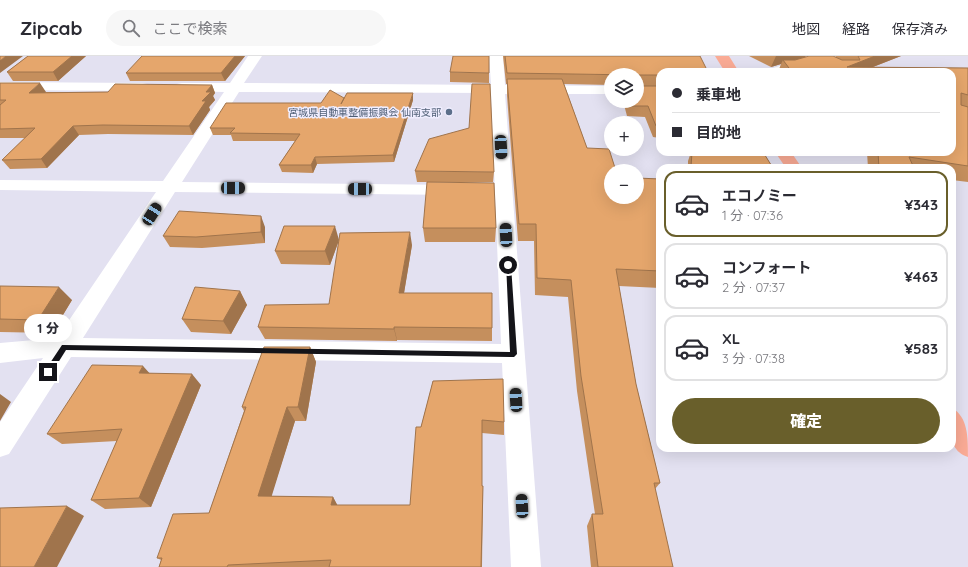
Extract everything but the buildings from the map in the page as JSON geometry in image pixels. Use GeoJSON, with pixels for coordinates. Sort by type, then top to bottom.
{"type":"FeatureCollection","features":[{"type":"Feature","properties":{"kind":"main road"},"geometry":{"type":"LineString","coordinates":[[722,56],[730,68]]}},
{"type":"Feature","properties":{"kind":"main road"},"geometry":{"type":"LineString","coordinates":[[956,426],[968,446]]}},
{"type":"Feature","properties":{"kind":"street"},"geometry":{"type":"LineString","coordinates":[[0,444],[255,56]]}},
{"type":"Feature","properties":{"kind":"street"},"geometry":{"type":"LineString","coordinates":[[496,56],[498,89],[488,190],[514,354],[526,567]]}},
{"type":"Feature","properties":{"kind":"street"},"geometry":{"type":"LineString","coordinates":[[786,68],[820,57],[837,68]]}},
{"type":"Feature","properties":{"kind":"street"},"geometry":{"type":"LineString","coordinates":[[0,82],[11,74]]}},
{"type":"Feature","properties":{"kind":"street"},"geometry":{"type":"LineString","coordinates":[[0,86],[156,87]]}},
{"type":"Feature","properties":{"kind":"street"},"geometry":{"type":"LineString","coordinates":[[172,87],[604,90]]}},
{"type":"Feature","properties":{"kind":"street"},"geometry":{"type":"LineString","coordinates":[[0,185],[488,190]]}},
{"type":"Feature","properties":{"kind":"street"},"geometry":{"type":"LineString","coordinates":[[0,353],[64,347],[514,354]]}},
{"type":"Feature","properties":{"kind":"place","name":"宮城県自動車整備振興会 仙南支部"},"geometry":{"type":"Point","coordinates":[449,112]}},
{"type":"Feature","properties":{"kind":"route"},"geometry":{"type":"LineString","coordinates":[[48,372],[64,347],[514,354],[508,265]]}}]}
